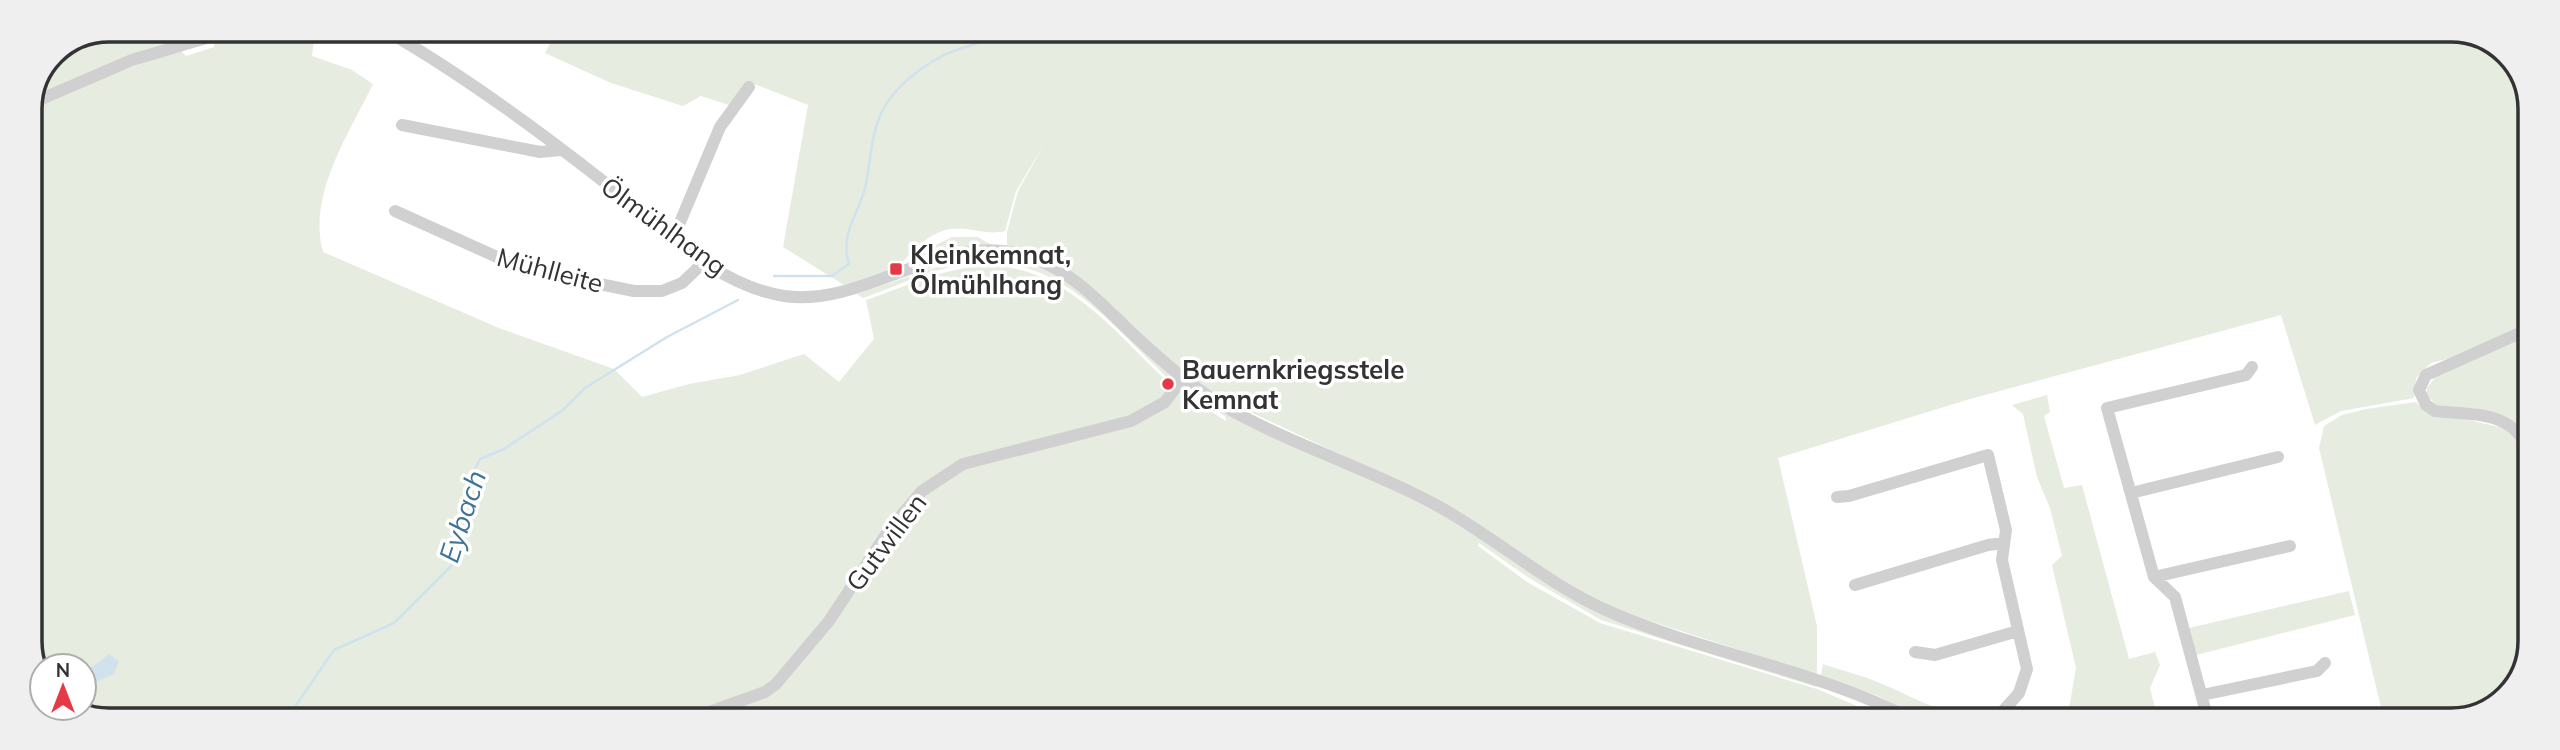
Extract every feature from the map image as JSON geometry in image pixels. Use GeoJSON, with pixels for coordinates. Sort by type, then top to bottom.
{"type":"FeatureCollection","features":[{"type":"Feature","properties":{"kind":"street"},"geometry":{"type":"LineString","coordinates":[[43,98],[132,60],[193,42]]}},
{"type":"Feature","properties":{"kind":"street","name":"Ölmühlhang"},"geometry":{"type":"LineString","coordinates":[[404,42],[485,94],[704,262],[745,284],[777,295],[800,298],[843,294],[954,255],[978,251],[1027,256],[1078,282],[1183,378],[1229,409],[1442,508],[1573,593],[1608,611],[1819,679],[1891,708]]}},
{"type":"Feature","properties":{"kind":"street"},"geometry":{"type":"LineString","coordinates":[[673,239],[720,127],[749,87]]}},
{"type":"Feature","properties":{"kind":"street"},"geometry":{"type":"LineString","coordinates":[[402,125],[533,151],[560,150]]}},
{"type":"Feature","properties":{"kind":"street","name":"Mühlleite"},"geometry":{"type":"LineString","coordinates":[[395,211],[508,262],[545,273],[634,292],[662,291],[682,283],[704,262]]}},
{"type":"Feature","properties":{"kind":"street"},"geometry":{"type":"LineString","coordinates":[[2518,334],[2426,374],[2419,390],[2426,405],[2435,411],[2497,417],[2518,434]]}},
{"type":"Feature","properties":{"kind":"street"},"geometry":{"type":"LineString","coordinates":[[2205,708],[2175,597],[2154,577],[2107,408],[2246,375],[2252,367]]}},
{"type":"Feature","properties":{"kind":"street","name":"Gutwillen"},"geometry":{"type":"LineString","coordinates":[[721,708],[765,692],[776,684],[829,621],[889,530],[922,491],[963,464],[1131,421],[1165,402],[1183,378]]}},
{"type":"Feature","properties":{"kind":"street"},"geometry":{"type":"LineString","coordinates":[[1837,497],[1849,496],[1988,455],[2006,530],[2002,560],[2027,669],[2025,681],[2004,708]]}},
{"type":"Feature","properties":{"kind":"street"},"geometry":{"type":"LineString","coordinates":[[2131,493],[2278,457]]}},
{"type":"Feature","properties":{"kind":"street"},"geometry":{"type":"LineString","coordinates":[[1855,584],[1988,545],[2004,543]]}},
{"type":"Feature","properties":{"kind":"street"},"geometry":{"type":"LineString","coordinates":[[2154,577],[2290,546]]}},
{"type":"Feature","properties":{"kind":"street"},"geometry":{"type":"LineString","coordinates":[[1915,652],[1936,655],[2018,631]]}},
{"type":"Feature","properties":{"kind":"street"},"geometry":{"type":"LineString","coordinates":[[2202,695],[2318,671],[2325,663]]}},
{"type":"Feature","properties":{"kind":"shaded area"},"geometry":{"type":"Polygon","coordinates":[[[109,42],[191,42],[43,96],[53,72],[72,53],[83,47],[109,42]]]}},
{"type":"Feature","properties":{"kind":"shaded area"},"geometry":{"type":"Polygon","coordinates":[[[215,42],[314,42],[312,56],[352,70],[373,84],[342,144],[325,187],[320,230],[323,252],[499,328],[614,369],[642,397],[689,384],[740,375],[804,354],[839,382],[874,339],[866,300],[951,271],[980,266],[1010,268],[1038,276],[1087,306],[1173,387],[1155,402],[1105,426],[965,466],[1132,423],[1177,390],[1226,421],[1226,417],[1180,387],[1184,383],[1439,513],[1571,596],[1817,682],[1816,687],[1601,620],[1529,578],[1479,543],[1478,546],[1527,582],[1600,623],[1817,689],[1862,708],[98,707],[98,652],[43,652],[42,646],[42,103],[178,48],[186,56],[214,47],[215,42]]]}},
{"type":"Feature","properties":{"kind":"shaded area"},"geometry":{"type":"Polygon","coordinates":[[[551,42],[2469,44],[2488,53],[2504,68],[2517,96],[2518,330],[2455,357],[2431,363],[2416,378],[2414,398],[2341,411],[2315,425],[2281,315],[1970,399],[1778,458],[1817,626],[1817,675],[1610,608],[1399,482],[1227,401],[1185,375],[1081,279],[1007,249],[1007,232],[1018,191],[1045,143],[1016,191],[1005,231],[955,228],[937,233],[891,271],[844,285],[783,247],[808,105],[749,82],[732,106],[701,96],[683,106],[611,83],[545,53],[551,42]]]}},
{"type":"Feature","properties":{"kind":"shaded area"},"geometry":{"type":"Polygon","coordinates":[[[952,237],[978,237],[993,246],[904,267],[913,256],[952,237]]]}},
{"type":"Feature","properties":{"kind":"shaded area"},"geometry":{"type":"Polygon","coordinates":[[[1004,256],[1026,260],[1057,272],[1180,380],[1176,385],[1111,322],[1065,286],[1040,272],[1011,264],[966,264],[936,271],[863,298],[857,294],[955,261],[1004,256]]]}},
{"type":"Feature","properties":{"kind":"shaded area"},"geometry":{"type":"Polygon","coordinates":[[[2518,338],[2518,426],[2488,411],[2436,405],[2427,395],[2427,388],[2436,376],[2518,338]]]}},
{"type":"Feature","properties":{"kind":"shaded area"},"geometry":{"type":"Polygon","coordinates":[[[2047,395],[2050,412],[2044,416],[2064,488],[2082,485],[2129,659],[2155,652],[2160,665],[2150,688],[2155,708],[2069,708],[2076,668],[2052,565],[2062,556],[2050,508],[2037,477],[2023,414],[2012,405],[2047,395]]]}},
{"type":"Feature","properties":{"kind":"shaded area"},"geometry":{"type":"Polygon","coordinates":[[[2416,402],[2422,409],[2503,428],[2517,440],[2516,659],[2501,685],[2485,699],[2473,704],[2451,708],[2381,708],[2319,448],[2324,426],[2342,415],[2416,402]]]}},
{"type":"Feature","properties":{"kind":"shaded area"},"geometry":{"type":"Polygon","coordinates":[[[2349,591],[2355,615],[2196,655],[2189,628],[2349,591]]]}},
{"type":"Feature","properties":{"kind":"shaded area"},"geometry":{"type":"Polygon","coordinates":[[[1823,664],[1869,679],[1939,708],[1900,708],[1878,696],[1821,675],[1823,664]]]}},
{"type":"Feature","properties":{"kind":"water"},"geometry":{"type":"Polygon","coordinates":[[[109,654],[119,661],[114,674],[98,681],[98,662],[109,654]]]}},
{"type":"Feature","properties":{"kind":"waterway","name":"Eybach"},"geometry":{"type":"LineString","coordinates":[[774,276],[832,276],[849,264],[848,234],[862,199],[877,124],[887,102],[903,84],[932,62],[979,42]]}},
{"type":"Feature","properties":{"kind":"waterway","name":"Eybach"},"geometry":{"type":"LineString","coordinates":[[294,708],[334,650],[394,623],[451,566],[464,528],[470,478],[480,459],[504,449],[563,410],[585,388],[667,337],[738,300]]}},
{"type":"Feature","properties":{"kind":"place","name":"Kleinkemnat, Ölmühlhang"},"geometry":{"type":"Point","coordinates":[896,269]}},
{"type":"Feature","properties":{"kind":"place","name":"Bauernkriegsstele Kemnat"},"geometry":{"type":"Point","coordinates":[1168,384]}}]}
